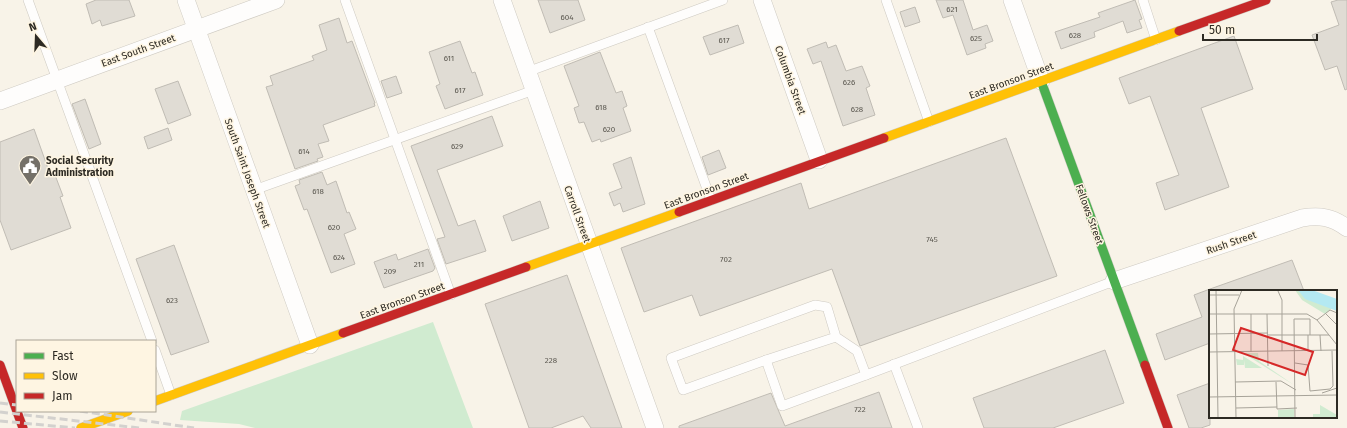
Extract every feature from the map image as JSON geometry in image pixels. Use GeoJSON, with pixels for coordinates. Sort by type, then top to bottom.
{"type":"FeatureCollection","features":[{"type":"Feature","properties":{"kind":"street","name":"South Saint Joseph Street"},"geometry":{"type":"LineString","coordinates":[[186,0],[310,345]]}},
{"type":"Feature","properties":{"kind":"street","name":"East South Street"},"geometry":{"type":"LineString","coordinates":[[0,101],[276,0]]}},
{"type":"Feature","properties":{"kind":"street","name":"Carroll Street"},"geometry":{"type":"LineString","coordinates":[[502,0],[655,428]]}},
{"type":"Feature","properties":{"kind":"street","name":"Columbia Street"},"geometry":{"type":"LineString","coordinates":[[762,0],[819,160]]}},
{"type":"Feature","properties":{"kind":"street","name":"Fellows Street"},"geometry":{"type":"LineString","coordinates":[[1012,0],[1168,428]]}},
{"type":"Feature","properties":{"kind":"street","name":"East Bronson Street"},"geometry":{"type":"LineString","coordinates":[[156,401],[819,160],[929,122],[1266,0]]}},
{"type":"Feature","properties":{"kind":"street","name":"Rush Street"},"geometry":{"type":"LineString","coordinates":[[1114,281],[1302,218],[1321,216],[1332,219],[1347,228]]}},
{"type":"Feature","properties":{"kind":"street"},"geometry":{"type":"LineString","coordinates":[[0,366],[16,409]]}},
{"type":"Feature","properties":{"kind":"street"},"geometry":{"type":"LineString","coordinates":[[17,412],[23,428]]}},
{"type":"Feature","properties":{"kind":"street"},"geometry":{"type":"LineString","coordinates":[[81,428],[125,412]]}},
{"type":"Feature","properties":{"kind":"lane"},"geometry":{"type":"LineString","coordinates":[[28,0],[152,340]]}},
{"type":"Feature","properties":{"kind":"lane"},"geometry":{"type":"LineString","coordinates":[[345,0],[394,140],[451,294]]}},
{"type":"Feature","properties":{"kind":"lane"},"geometry":{"type":"LineString","coordinates":[[528,72],[723,0]]}},
{"type":"Feature","properties":{"kind":"lane"},"geometry":{"type":"LineString","coordinates":[[886,0],[929,122]]}},
{"type":"Feature","properties":{"kind":"lane"},"geometry":{"type":"LineString","coordinates":[[1143,0],[1156,40]]}},
{"type":"Feature","properties":{"kind":"lane"},"geometry":{"type":"LineString","coordinates":[[648,27],[711,200]]}},
{"type":"Feature","properties":{"kind":"lane"},"geometry":{"type":"LineString","coordinates":[[254,190],[534,90]]}},
{"type":"Feature","properties":{"kind":"lane"},"geometry":{"type":"LineString","coordinates":[[766,360],[782,406],[1114,281]]}},
{"type":"Feature","properties":{"kind":"lane"},"geometry":{"type":"LineString","coordinates":[[836,337],[683,390],[671,358],[815,305],[827,307],[836,337],[856,351],[866,375]]}},
{"type":"Feature","properties":{"kind":"lane"},"geometry":{"type":"LineString","coordinates":[[156,353],[172,396]]}},
{"type":"Feature","properties":{"kind":"lane"},"geometry":{"type":"LineString","coordinates":[[894,364],[918,428]]}},
{"type":"Feature","properties":{"kind":"green space"},"geometry":{"type":"Polygon","coordinates":[[[433,322],[473,428],[255,428],[239,424],[180,420],[182,411],[433,322]]]}},
{"type":"Feature","properties":{"kind":"building"},"geometry":{"type":"Polygon","coordinates":[[[96,0],[129,0],[135,16],[102,26],[100,20],[92,24],[86,4],[96,0]]]}},
{"type":"Feature","properties":{"kind":"building"},"geometry":{"type":"Polygon","coordinates":[[[538,0],[578,0],[585,20],[550,33],[538,0]]]}},
{"type":"Feature","properties":{"kind":"building"},"geometry":{"type":"Polygon","coordinates":[[[936,0],[963,0],[973,30],[987,25],[993,41],[985,44],[986,48],[967,55],[953,15],[943,18],[936,0]]]}},
{"type":"Feature","properties":{"kind":"building"},"geometry":{"type":"Polygon","coordinates":[[[1135,0],[1142,19],[1139,20],[1142,28],[1127,33],[1123,21],[1094,32],[1095,37],[1061,49],[1055,32],[1100,17],[1098,13],[1135,0]]]}},
{"type":"Feature","properties":{"kind":"building"},"geometry":{"type":"Polygon","coordinates":[[[1347,0],[1347,89],[1345,90],[1337,66],[1325,70],[1312,35],[1339,25],[1331,2],[1347,0]]]}},
{"type":"Feature","properties":{"kind":"building"},"geometry":{"type":"Polygon","coordinates":[[[915,7],[920,22],[905,27],[900,12],[915,7]]]}},
{"type":"Feature","properties":{"kind":"building"},"geometry":{"type":"Polygon","coordinates":[[[339,18],[347,43],[352,41],[375,106],[323,125],[329,141],[318,144],[323,157],[317,159],[318,161],[295,169],[266,87],[273,85],[270,76],[314,60],[312,56],[327,50],[319,25],[339,18]]]}},
{"type":"Feature","properties":{"kind":"building"},"geometry":{"type":"Polygon","coordinates":[[[738,25],[744,43],[710,55],[703,37],[738,25]]]}},
{"type":"Feature","properties":{"kind":"building"},"geometry":{"type":"Polygon","coordinates":[[[1234,36],[1253,89],[1201,108],[1229,187],[1165,210],[1156,183],[1179,175],[1150,96],[1129,104],[1119,78],[1234,36]]]}},
{"type":"Feature","properties":{"kind":"building"},"geometry":{"type":"Polygon","coordinates":[[[460,41],[472,73],[475,72],[483,95],[445,109],[436,86],[440,84],[429,52],[460,41]]]}},
{"type":"Feature","properties":{"kind":"building"},"geometry":{"type":"Polygon","coordinates":[[[826,42],[828,48],[836,45],[846,71],[862,66],[870,86],[866,88],[875,115],[843,126],[821,61],[813,64],[807,49],[826,42]]]}},
{"type":"Feature","properties":{"kind":"building"},"geometry":{"type":"Polygon","coordinates":[[[600,52],[616,93],[622,91],[627,106],[623,108],[631,131],[601,142],[600,139],[592,142],[584,122],[579,123],[574,108],[579,106],[564,66],[600,52]]]}},
{"type":"Feature","properties":{"kind":"building"},"geometry":{"type":"Polygon","coordinates":[[[396,76],[402,93],[387,98],[381,81],[396,76]]]}},
{"type":"Feature","properties":{"kind":"building"},"geometry":{"type":"Polygon","coordinates":[[[178,81],[191,115],[168,124],[155,89],[178,81]]]}},
{"type":"Feature","properties":{"kind":"building"},"geometry":{"type":"Polygon","coordinates":[[[85,99],[101,144],[89,149],[72,104],[85,99]]]}},
{"type":"Feature","properties":{"kind":"building"},"geometry":{"type":"Polygon","coordinates":[[[492,116],[503,146],[437,170],[458,226],[475,220],[486,251],[446,264],[437,239],[445,237],[411,146],[492,116]]]}},
{"type":"Feature","properties":{"kind":"building"},"geometry":{"type":"Polygon","coordinates":[[[168,128],[172,140],[148,149],[144,137],[168,128]]]}},
{"type":"Feature","properties":{"kind":"building","name":"Social Security Administration"},"geometry":{"type":"Polygon","coordinates":[[[34,129],[51,177],[55,175],[63,196],[60,197],[71,228],[11,250],[0,220],[0,142],[34,129]]]}},
{"type":"Feature","properties":{"kind":"building"},"geometry":{"type":"Polygon","coordinates":[[[1006,138],[1057,276],[860,346],[832,269],[700,316],[692,295],[644,312],[621,248],[801,183],[809,209],[1006,138]]]}},
{"type":"Feature","properties":{"kind":"building"},"geometry":{"type":"Polygon","coordinates":[[[719,150],[726,168],[708,175],[702,157],[719,150]]]}},
{"type":"Feature","properties":{"kind":"building"},"geometry":{"type":"Polygon","coordinates":[[[631,157],[645,204],[623,212],[620,203],[614,206],[609,193],[622,188],[613,164],[631,157]]]}},
{"type":"Feature","properties":{"kind":"building"},"geometry":{"type":"Polygon","coordinates":[[[322,172],[327,185],[336,181],[347,213],[349,212],[356,229],[344,234],[355,264],[331,273],[307,209],[304,210],[295,186],[300,184],[299,180],[322,172]]]}},
{"type":"Feature","properties":{"kind":"building"},"geometry":{"type":"Polygon","coordinates":[[[540,201],[549,228],[512,241],[503,216],[540,201]]]}},
{"type":"Feature","properties":{"kind":"building"},"geometry":{"type":"Polygon","coordinates":[[[174,245],[209,342],[171,355],[136,259],[174,245]]]}},
{"type":"Feature","properties":{"kind":"building"},"geometry":{"type":"Polygon","coordinates":[[[428,249],[435,268],[433,271],[384,288],[374,262],[396,254],[398,260],[428,249]]]}},
{"type":"Feature","properties":{"kind":"building"},"geometry":{"type":"Polygon","coordinates":[[[1292,260],[1304,290],[1210,290],[1292,260]]]}},
{"type":"Feature","properties":{"kind":"building"},"geometry":{"type":"Polygon","coordinates":[[[567,275],[622,428],[591,428],[583,416],[551,428],[529,428],[485,304],[567,275]]]}},
{"type":"Feature","properties":{"kind":"building"},"geometry":{"type":"Polygon","coordinates":[[[1210,289],[1209,343],[1165,360],[1156,334],[1202,317],[1194,295],[1210,289]]]}},
{"type":"Feature","properties":{"kind":"building"},"geometry":{"type":"Polygon","coordinates":[[[1105,350],[1124,403],[1053,428],[984,428],[973,398],[1105,350]]]}},
{"type":"Feature","properties":{"kind":"building"},"geometry":{"type":"Polygon","coordinates":[[[1209,383],[1210,425],[1201,428],[1189,428],[1177,395],[1209,383]]]}},
{"type":"Feature","properties":{"kind":"building"},"geometry":{"type":"Polygon","coordinates":[[[879,392],[892,428],[679,428],[679,426],[771,393],[785,426],[879,392]]]}},
{"type":"Feature","properties":{"kind":"railway"},"geometry":{"type":"LineString","coordinates":[[0,403],[16,405]]}},
{"type":"Feature","properties":{"kind":"railway"},"geometry":{"type":"LineString","coordinates":[[0,412],[139,428]]}},
{"type":"Feature","properties":{"kind":"railway"},"geometry":{"type":"LineString","coordinates":[[87,412],[194,428]]}},
{"type":"Feature","properties":{"kind":"railway"},"geometry":{"type":"LineString","coordinates":[[0,421],[75,428]]}},
{"type":"Feature","properties":{"kind":"traffic: fast"},"geometry":{"type":"LineString","coordinates":[[1041,81],[1145,365]]}},
{"type":"Feature","properties":{"kind":"traffic: slow"},"geometry":{"type":"LineString","coordinates":[[884,138],[1179,31]]}},
{"type":"Feature","properties":{"kind":"traffic: slow"},"geometry":{"type":"LineString","coordinates":[[526,267],[679,212]]}},
{"type":"Feature","properties":{"kind":"traffic: slow"},"geometry":{"type":"LineString","coordinates":[[156,401],[343,333]]}},
{"type":"Feature","properties":{"kind":"traffic: slow"},"geometry":{"type":"LineString","coordinates":[[81,428],[125,412]]}},
{"type":"Feature","properties":{"kind":"traffic: jam"},"geometry":{"type":"LineString","coordinates":[[1179,31],[1266,0]]}},
{"type":"Feature","properties":{"kind":"traffic: jam"},"geometry":{"type":"LineString","coordinates":[[679,212],[884,138]]}},
{"type":"Feature","properties":{"kind":"traffic: jam"},"geometry":{"type":"LineString","coordinates":[[343,333],[526,267]]}},
{"type":"Feature","properties":{"kind":"traffic: jam"},"geometry":{"type":"LineString","coordinates":[[0,365],[16,409]]}},
{"type":"Feature","properties":{"kind":"traffic: jam"},"geometry":{"type":"LineString","coordinates":[[1145,365],[1168,428]]}},
{"type":"Feature","properties":{"kind":"traffic: jam"},"geometry":{"type":"LineString","coordinates":[[17,412],[23,428]]}},
{"type":"Feature","properties":{"kind":"place","name":"Social Security Administration"},"geometry":{"type":"Point","coordinates":[30,186]}}]}
